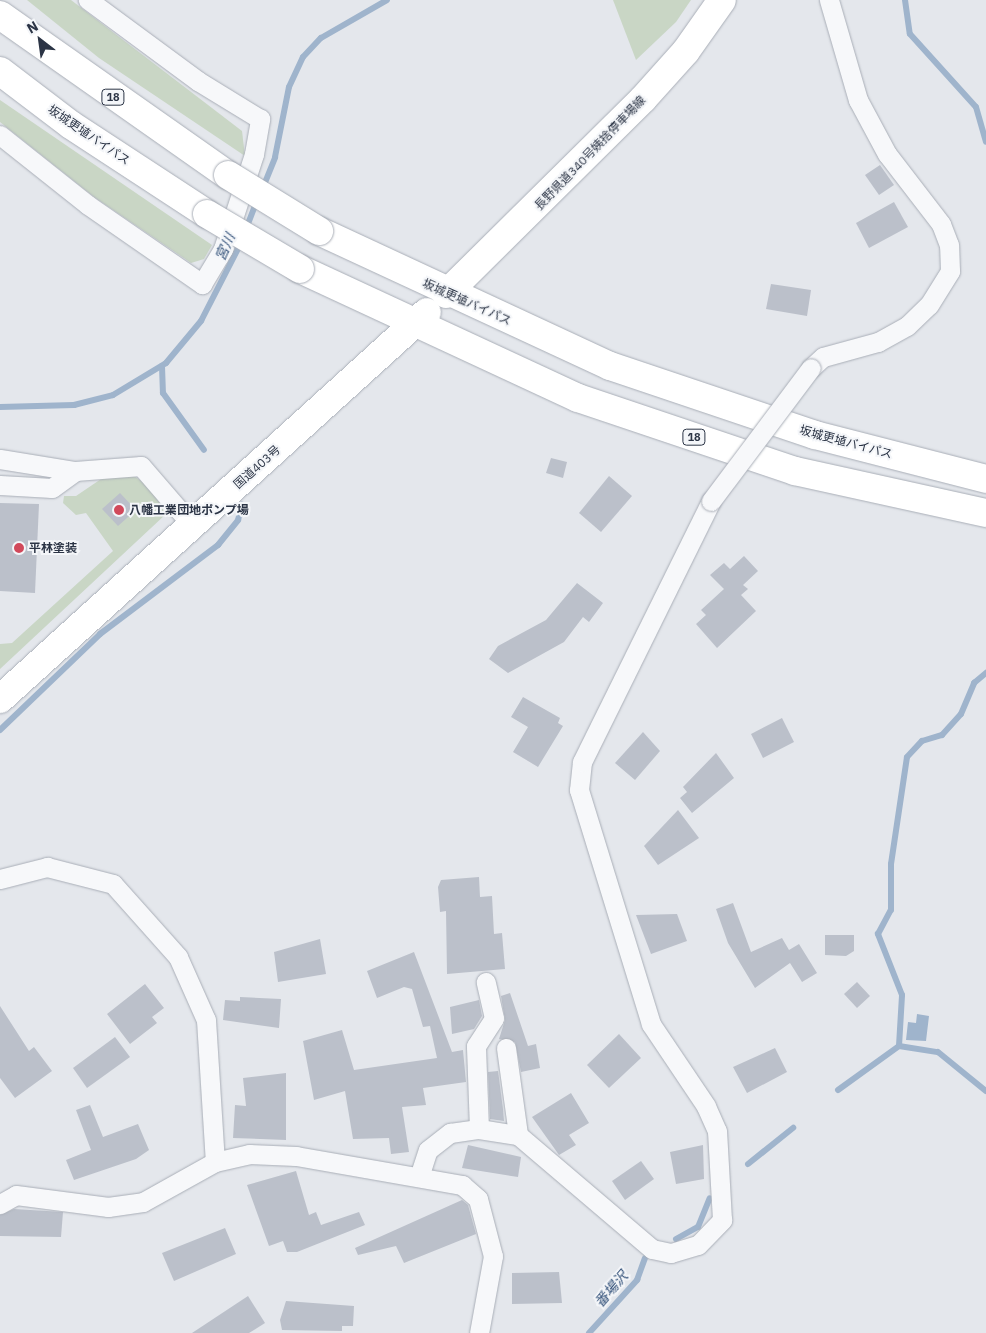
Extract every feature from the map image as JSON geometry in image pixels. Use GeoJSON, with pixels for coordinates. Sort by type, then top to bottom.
{"type":"FeatureCollection","features":[{"type":"Feature","properties":{"kind":"main road","name":"長野県道340号姨捨停車場線"},"geometry":{"type":"LineString","coordinates":[[446,294],[643,99],[686,51],[722,0]]}},
{"type":"Feature","properties":{"kind":"main road","name":"坂城更埴バイパス"},"geometry":{"type":"LineString","coordinates":[[0,15],[228,175],[320,232],[446,294],[610,366],[815,435],[986,479]]}},
{"type":"Feature","properties":{"kind":"main road","name":"坂城更埴バイパス"},"geometry":{"type":"LineString","coordinates":[[0,71],[72,125],[207,214],[300,269],[578,398],[786,468],[986,513]]}},
{"type":"Feature","properties":{"kind":"main road","name":"国道403号"},"geometry":{"type":"LineString","coordinates":[[0,699],[446,294]]}},
{"type":"Feature","properties":{"kind":"street"},"geometry":{"type":"LineString","coordinates":[[0,135],[88,206],[202,284],[222,249],[254,154],[260,119],[198,81],[88,0]]}},
{"type":"Feature","properties":{"kind":"street"},"geometry":{"type":"LineString","coordinates":[[419,1177],[428,1150],[450,1133],[479,1129],[518,1135],[652,1248],[671,1253],[698,1245],[722,1220],[717,1131],[648,1016],[579,790],[582,762],[711,501],[810,368],[823,357],[878,342],[907,326],[929,305],[950,271],[949,245],[941,224],[887,154],[858,100],[829,0]]}},
{"type":"Feature","properties":{"kind":"street"},"geometry":{"type":"LineString","coordinates":[[0,459],[75,471],[141,466],[192,525]]}},
{"type":"Feature","properties":{"kind":"street"},"geometry":{"type":"LineString","coordinates":[[0,485],[52,488],[75,471]]}},
{"type":"Feature","properties":{"kind":"street"},"geometry":{"type":"LineString","coordinates":[[0,879],[47,867],[113,884],[178,957],[206,1020],[215,1162]]}},
{"type":"Feature","properties":{"kind":"street"},"geometry":{"type":"LineString","coordinates":[[479,1129],[476,1046],[494,1018],[486,982]]}},
{"type":"Feature","properties":{"kind":"street"},"geometry":{"type":"LineString","coordinates":[[506,1048],[518,1135]]}},
{"type":"Feature","properties":{"kind":"street"},"geometry":{"type":"LineString","coordinates":[[0,1204],[16,1195],[108,1206],[143,1202],[215,1162],[249,1154],[296,1156],[462,1185],[478,1198],[493,1256],[479,1333]]}},
{"type":"Feature","properties":{"kind":"green space"},"geometry":{"type":"Polygon","coordinates":[[[27,0],[71,0],[242,131],[245,156],[99,58],[27,0]]]}},
{"type":"Feature","properties":{"kind":"green space"},"geometry":{"type":"Polygon","coordinates":[[[613,0],[691,0],[676,22],[636,60],[613,0]]]}},
{"type":"Feature","properties":{"kind":"green space"},"geometry":{"type":"Polygon","coordinates":[[[0,100],[212,245],[204,259],[191,263],[94,197],[0,122],[0,100]]]}},
{"type":"Feature","properties":{"kind":"green space"},"geometry":{"type":"Polygon","coordinates":[[[134,476],[150,487],[166,514],[0,669],[0,644],[12,643],[113,551],[86,513],[76,515],[63,503],[64,496],[76,496],[104,477],[134,476]]]}},
{"type":"Feature","properties":{"kind":"water"},"geometry":{"type":"Polygon","coordinates":[[[917,1014],[929,1016],[926,1041],[906,1040],[908,1022],[916,1023],[917,1014]]]}},
{"type":"Feature","properties":{"kind":"building"},"geometry":{"type":"Polygon","coordinates":[[[880,165],[894,185],[879,195],[865,175],[880,165]]]}},
{"type":"Feature","properties":{"kind":"building"},"geometry":{"type":"Polygon","coordinates":[[[894,202],[908,227],[869,248],[856,223],[894,202]]]}},
{"type":"Feature","properties":{"kind":"building"},"geometry":{"type":"Polygon","coordinates":[[[771,284],[811,290],[807,316],[766,309],[771,284]]]}},
{"type":"Feature","properties":{"kind":"building"},"geometry":{"type":"Polygon","coordinates":[[[551,458],[567,462],[563,478],[546,473],[551,458]]]}},
{"type":"Feature","properties":{"kind":"building"},"geometry":{"type":"Polygon","coordinates":[[[609,476],[632,496],[601,532],[579,513],[609,476]]]}},
{"type":"Feature","properties":{"kind":"building","name":"八幡工業団地ポンプ場"},"geometry":{"type":"Polygon","coordinates":[[[120,493],[136,510],[118,526],[102,509],[120,493]]]}},
{"type":"Feature","properties":{"kind":"building","name":"平林塗装"},"geometry":{"type":"Polygon","coordinates":[[[0,503],[39,504],[35,593],[0,591],[0,503]]]}},
{"type":"Feature","properties":{"kind":"building"},"geometry":{"type":"Polygon","coordinates":[[[744,556],[758,571],[743,585],[748,589],[741,595],[756,611],[717,648],[696,624],[706,615],[701,610],[724,589],[710,575],[724,563],[730,569],[744,556]]]}},
{"type":"Feature","properties":{"kind":"building"},"geometry":{"type":"Polygon","coordinates":[[[577,583],[603,603],[589,622],[583,617],[564,642],[508,673],[489,659],[498,646],[546,620],[577,583]]]}},
{"type":"Feature","properties":{"kind":"building"},"geometry":{"type":"Polygon","coordinates":[[[523,697],[560,718],[558,723],[563,726],[538,767],[513,752],[528,727],[511,717],[523,697]]]}},
{"type":"Feature","properties":{"kind":"building"},"geometry":{"type":"Polygon","coordinates":[[[782,718],[794,742],[763,758],[751,734],[782,718]]]}},
{"type":"Feature","properties":{"kind":"building"},"geometry":{"type":"Polygon","coordinates":[[[643,732],[660,751],[635,780],[615,763],[643,732]]]}},
{"type":"Feature","properties":{"kind":"building"},"geometry":{"type":"Polygon","coordinates":[[[716,753],[734,778],[692,813],[680,798],[687,792],[683,787],[716,753]]]}},
{"type":"Feature","properties":{"kind":"building"},"geometry":{"type":"Polygon","coordinates":[[[678,810],[699,838],[658,865],[644,846],[678,810]]]}},
{"type":"Feature","properties":{"kind":"building"},"geometry":{"type":"Polygon","coordinates":[[[479,877],[480,897],[492,896],[494,934],[502,933],[505,969],[447,974],[446,911],[440,912],[438,887],[441,880],[479,877]]]}},
{"type":"Feature","properties":{"kind":"building"},"geometry":{"type":"Polygon","coordinates":[[[733,903],[751,952],[782,938],[789,950],[799,944],[817,973],[802,982],[790,963],[755,988],[728,943],[716,909],[733,903]]]}},
{"type":"Feature","properties":{"kind":"building"},"geometry":{"type":"Polygon","coordinates":[[[677,914],[687,941],[651,954],[636,915],[677,914]]]}},
{"type":"Feature","properties":{"kind":"building"},"geometry":{"type":"Polygon","coordinates":[[[825,935],[854,935],[854,951],[846,956],[825,955],[825,935]]]}},
{"type":"Feature","properties":{"kind":"building"},"geometry":{"type":"Polygon","coordinates":[[[320,939],[326,974],[278,982],[274,952],[320,939]]]}},
{"type":"Feature","properties":{"kind":"building"},"geometry":{"type":"Polygon","coordinates":[[[414,952],[452,1052],[463,1050],[466,1082],[423,1088],[426,1105],[402,1107],[409,1152],[391,1154],[389,1138],[353,1139],[345,1091],[314,1100],[303,1041],[342,1030],[354,1070],[437,1058],[430,1026],[423,1027],[412,989],[404,987],[377,998],[367,971],[414,952]]]}},
{"type":"Feature","properties":{"kind":"building"},"geometry":{"type":"Polygon","coordinates":[[[857,982],[870,996],[857,1008],[844,994],[857,982]]]}},
{"type":"Feature","properties":{"kind":"building"},"geometry":{"type":"Polygon","coordinates":[[[145,984],[164,1008],[152,1017],[157,1023],[130,1044],[107,1014],[145,984]]]}},
{"type":"Feature","properties":{"kind":"building"},"geometry":{"type":"Polygon","coordinates":[[[510,993],[528,1046],[536,1044],[540,1068],[521,1072],[515,1042],[499,1039],[505,1020],[501,996],[510,993]]]}},
{"type":"Feature","properties":{"kind":"building"},"geometry":{"type":"Polygon","coordinates":[[[240,997],[281,999],[279,1028],[223,1020],[225,1000],[240,1001],[240,997]]]}},
{"type":"Feature","properties":{"kind":"building"},"geometry":{"type":"Polygon","coordinates":[[[479,1000],[482,1016],[474,1029],[452,1034],[450,1007],[479,1000]]]}},
{"type":"Feature","properties":{"kind":"building"},"geometry":{"type":"Polygon","coordinates":[[[0,1006],[29,1051],[34,1047],[52,1071],[15,1098],[0,1078],[0,1006]]]}},
{"type":"Feature","properties":{"kind":"building"},"geometry":{"type":"Polygon","coordinates":[[[619,1034],[641,1058],[609,1088],[587,1065],[619,1034]]]}},
{"type":"Feature","properties":{"kind":"building"},"geometry":{"type":"Polygon","coordinates":[[[115,1037],[130,1057],[87,1088],[73,1068],[115,1037]]]}},
{"type":"Feature","properties":{"kind":"building"},"geometry":{"type":"Polygon","coordinates":[[[775,1048],[787,1072],[747,1093],[733,1067],[775,1048]]]}},
{"type":"Feature","properties":{"kind":"building"},"geometry":{"type":"Polygon","coordinates":[[[498,1071],[504,1121],[490,1119],[488,1072],[498,1071]]]}},
{"type":"Feature","properties":{"kind":"building"},"geometry":{"type":"Polygon","coordinates":[[[286,1073],[286,1140],[233,1138],[235,1105],[246,1106],[243,1078],[286,1073]]]}},
{"type":"Feature","properties":{"kind":"building"},"geometry":{"type":"Polygon","coordinates":[[[571,1093],[589,1123],[569,1135],[576,1145],[559,1155],[532,1117],[571,1093]]]}},
{"type":"Feature","properties":{"kind":"building"},"geometry":{"type":"Polygon","coordinates":[[[90,1105],[103,1137],[138,1124],[149,1150],[136,1159],[74,1180],[66,1160],[91,1150],[76,1110],[90,1105]]]}},
{"type":"Feature","properties":{"kind":"building"},"geometry":{"type":"Polygon","coordinates":[[[468,1145],[521,1157],[518,1177],[462,1168],[468,1145]]]}},
{"type":"Feature","properties":{"kind":"building"},"geometry":{"type":"Polygon","coordinates":[[[703,1145],[704,1179],[676,1184],[670,1152],[703,1145]]]}},
{"type":"Feature","properties":{"kind":"building"},"geometry":{"type":"Polygon","coordinates":[[[641,1161],[654,1179],[625,1200],[612,1181],[641,1161]]]}},
{"type":"Feature","properties":{"kind":"building"},"geometry":{"type":"Polygon","coordinates":[[[296,1171],[309,1215],[316,1212],[321,1225],[359,1212],[365,1225],[297,1252],[287,1252],[283,1241],[269,1246],[247,1185],[296,1171]]]}},
{"type":"Feature","properties":{"kind":"building"},"geometry":{"type":"Polygon","coordinates":[[[462,1200],[468,1205],[476,1234],[404,1263],[396,1246],[358,1255],[355,1248],[462,1200]]]}},
{"type":"Feature","properties":{"kind":"building"},"geometry":{"type":"Polygon","coordinates":[[[14,1209],[63,1212],[61,1237],[0,1236],[0,1215],[14,1209]]]}},
{"type":"Feature","properties":{"kind":"building"},"geometry":{"type":"Polygon","coordinates":[[[225,1228],[236,1254],[174,1281],[162,1253],[225,1228]]]}},
{"type":"Feature","properties":{"kind":"building"},"geometry":{"type":"Polygon","coordinates":[[[559,1272],[562,1303],[512,1304],[512,1273],[559,1272]]]}},
{"type":"Feature","properties":{"kind":"building"},"geometry":{"type":"Polygon","coordinates":[[[248,1296],[265,1323],[249,1333],[192,1333],[248,1296]]]}},
{"type":"Feature","properties":{"kind":"building"},"geometry":{"type":"Polygon","coordinates":[[[286,1301],[354,1306],[353,1326],[342,1326],[342,1331],[282,1330],[280,1320],[286,1301]]]}},
{"type":"Feature","properties":{"kind":"waterway","name":"宮川"},"geometry":{"type":"LineString","coordinates":[[262,190],[275,157],[289,87],[303,57],[321,38],[387,0]]}},
{"type":"Feature","properties":{"kind":"waterway"},"geometry":{"type":"LineString","coordinates":[[905,0],[910,34],[976,107],[986,142]]}},
{"type":"Feature","properties":{"kind":"waterway","name":"宮川"},"geometry":{"type":"LineString","coordinates":[[246,229],[257,201]]}},
{"type":"Feature","properties":{"kind":"waterway","name":"宮川"},"geometry":{"type":"LineString","coordinates":[[0,407],[74,405],[113,395],[166,363],[201,321],[242,241]]}},
{"type":"Feature","properties":{"kind":"waterway"},"geometry":{"type":"LineString","coordinates":[[162,366],[163,393],[204,450]]}},
{"type":"Feature","properties":{"kind":"waterway"},"geometry":{"type":"LineString","coordinates":[[0,730],[100,634],[218,545],[238,520],[242,505]]}},
{"type":"Feature","properties":{"kind":"waterway"},"geometry":{"type":"LineString","coordinates":[[899,1046],[902,995],[878,934],[891,910],[891,864],[907,757],[922,741],[942,735],[961,714],[974,683],[986,673]]}},
{"type":"Feature","properties":{"kind":"waterway"},"geometry":{"type":"LineString","coordinates":[[899,1046],[938,1052],[986,1091]]}},
{"type":"Feature","properties":{"kind":"waterway","name":"番場沢"},"geometry":{"type":"LineString","coordinates":[[838,1090],[899,1046]]}},
{"type":"Feature","properties":{"kind":"waterway","name":"番場沢"},"geometry":{"type":"LineString","coordinates":[[748,1164],[793,1128]]}},
{"type":"Feature","properties":{"kind":"waterway","name":"番場沢"},"geometry":{"type":"LineString","coordinates":[[676,1239],[698,1227],[710,1198]]}},
{"type":"Feature","properties":{"kind":"waterway","name":"番場沢"},"geometry":{"type":"LineString","coordinates":[[589,1333],[637,1280],[645,1258]]}},
{"type":"Feature","properties":{"kind":"place","name":"八幡工業団地ポンプ場"},"geometry":{"type":"Point","coordinates":[119,510]}},
{"type":"Feature","properties":{"kind":"place","name":"平林塗装"},"geometry":{"type":"Point","coordinates":[19,548]}}]}
